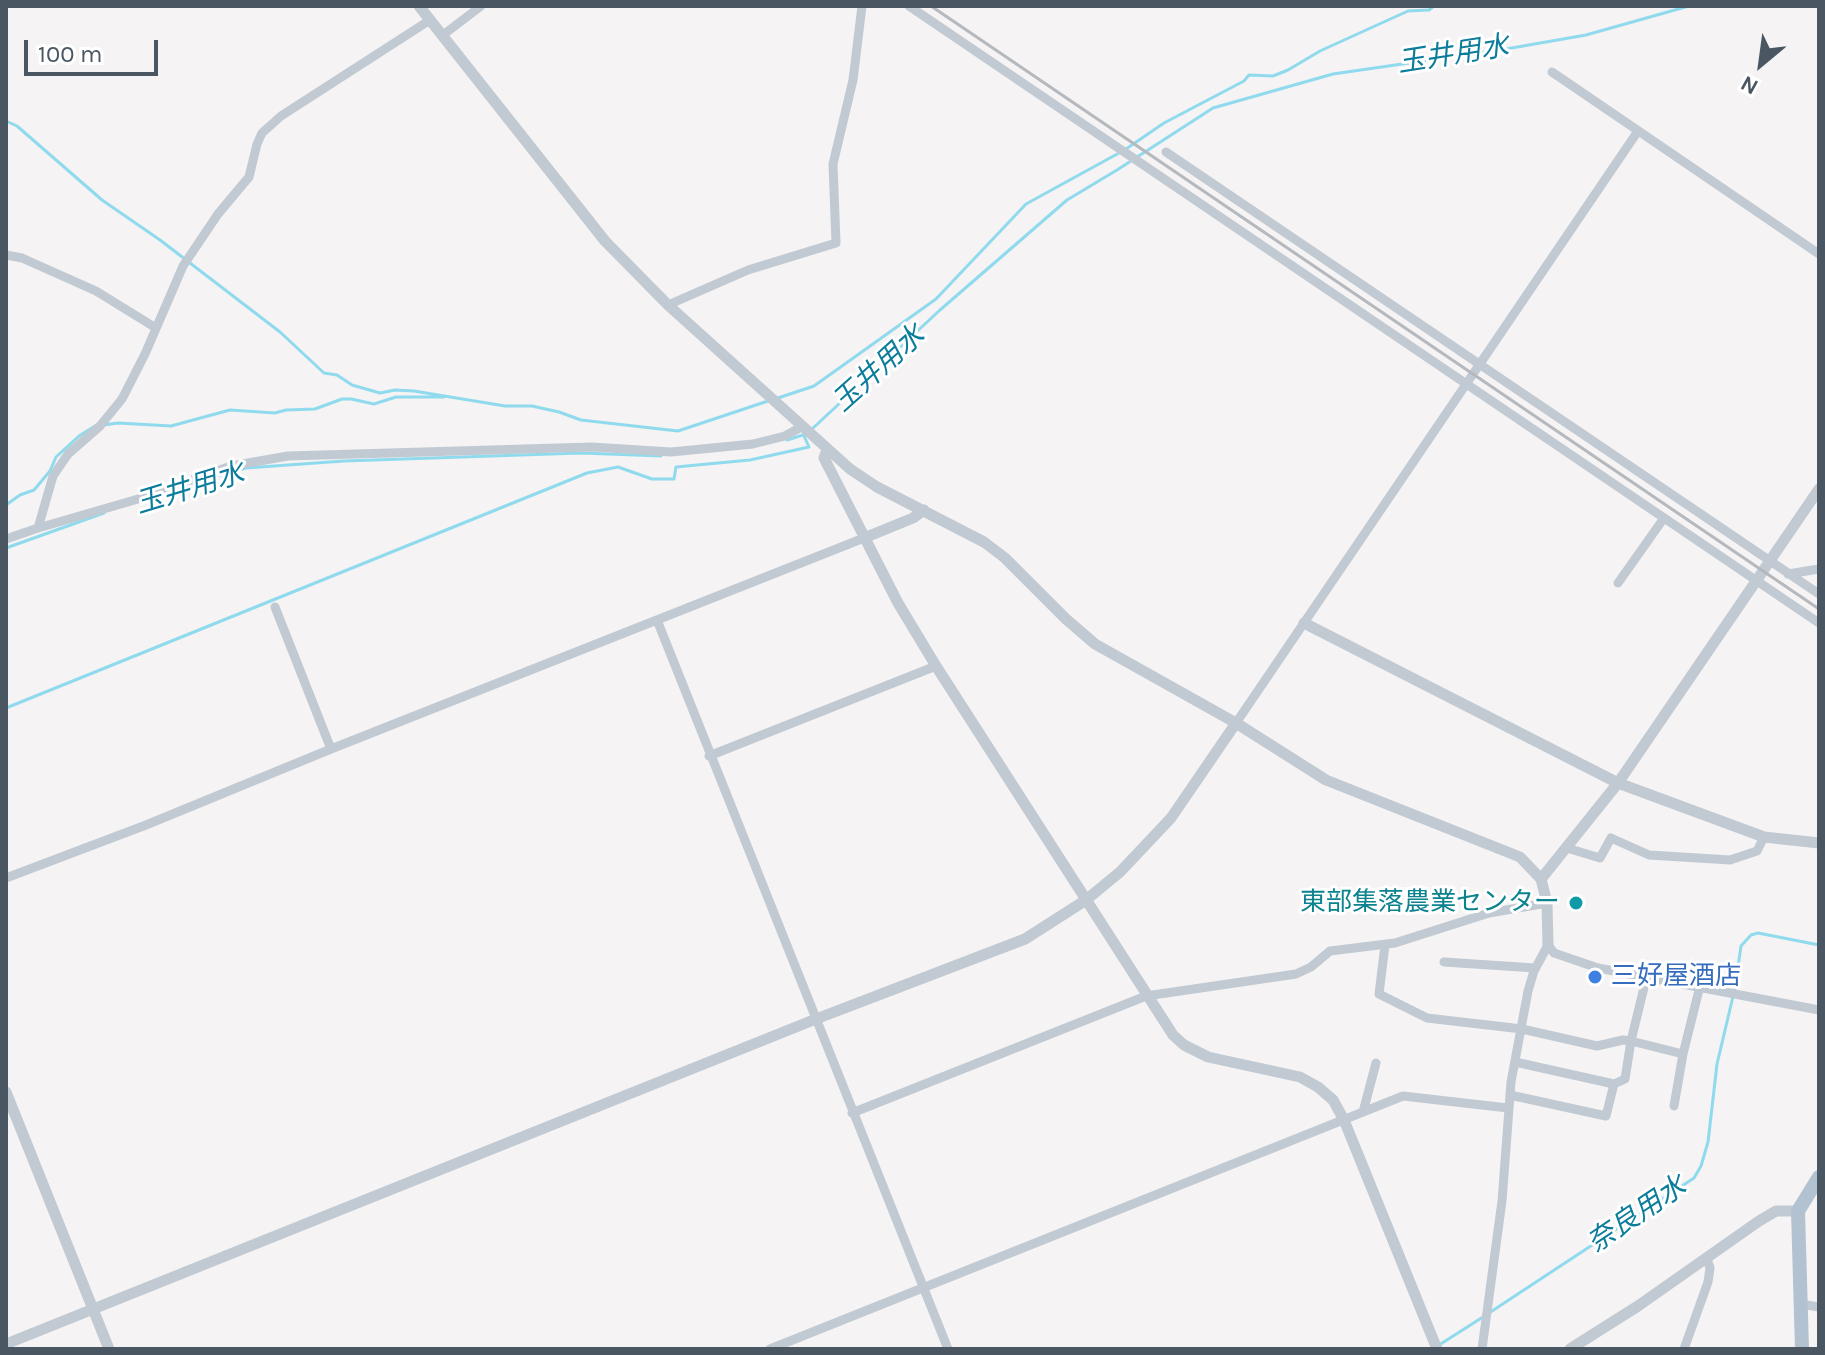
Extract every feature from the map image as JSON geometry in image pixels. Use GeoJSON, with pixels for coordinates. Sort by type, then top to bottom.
{"type":"FeatureCollection","features":[{"type":"Feature","properties":{"kind":"main road"},"geometry":{"type":"LineString","coordinates":[[1802,1349],[1798,1211],[1819,1177]]}},
{"type":"Feature","properties":{"kind":"street"},"geometry":{"type":"LineString","coordinates":[[419,6],[605,241],[668,305],[827,450],[877,487],[984,542],[1005,558],[1095,644],[1236,723],[1326,780],[1520,857],[1541,879],[1547,903],[1548,945],[1535,968],[1515,1062],[1508,1108],[1502,1201],[1482,1349]]}},
{"type":"Feature","properties":{"kind":"street"},"geometry":{"type":"LineString","coordinates":[[443,35],[481,6]]}},
{"type":"Feature","properties":{"kind":"street"},"geometry":{"type":"LineString","coordinates":[[668,305],[748,270],[836,243],[833,164],[853,80],[862,6]]}},
{"type":"Feature","properties":{"kind":"street"},"geometry":{"type":"LineString","coordinates":[[909,6],[1819,623]]}},
{"type":"Feature","properties":{"kind":"street"},"geometry":{"type":"LineString","coordinates":[[38,528],[53,476],[68,454],[102,423],[122,399],[183,266],[218,214],[249,177],[262,133],[281,116],[430,20]]}},
{"type":"Feature","properties":{"kind":"street"},"geometry":{"type":"LineString","coordinates":[[1552,72],[1819,254]]}},
{"type":"Feature","properties":{"kind":"street"},"geometry":{"type":"LineString","coordinates":[[6,1344],[816,1019],[1025,939],[1086,900],[1120,872],[1171,818],[1638,131]]}},
{"type":"Feature","properties":{"kind":"street"},"geometry":{"type":"LineString","coordinates":[[1166,152],[1819,594]]}},
{"type":"Feature","properties":{"kind":"street"},"geometry":{"type":"LineString","coordinates":[[6,255],[22,258],[96,291],[156,328]]}},
{"type":"Feature","properties":{"kind":"street"},"geometry":{"type":"LineString","coordinates":[[6,539],[145,497],[231,466],[288,456],[592,447],[671,452],[753,444],[802,428]]}},
{"type":"Feature","properties":{"kind":"street"},"geometry":{"type":"LineString","coordinates":[[827,450],[824,458],[898,603],[1168,1028],[1184,1045],[1208,1057],[1300,1077],[1333,1100],[1344,1120],[1435,1346]]}},
{"type":"Feature","properties":{"kind":"street"},"geometry":{"type":"LineString","coordinates":[[1541,879],[1618,783],[1819,489]]}},
{"type":"Feature","properties":{"kind":"street"},"geometry":{"type":"LineString","coordinates":[[6,878],[864,538],[913,518],[924,510]]}},
{"type":"Feature","properties":{"kind":"street"},"geometry":{"type":"LineString","coordinates":[[1618,583],[1664,518]]}},
{"type":"Feature","properties":{"kind":"street"},"geometry":{"type":"LineString","coordinates":[[1788,574],[1819,569]]}},
{"type":"Feature","properties":{"kind":"street"},"geometry":{"type":"LineString","coordinates":[[275,607],[331,749]]}},
{"type":"Feature","properties":{"kind":"street"},"geometry":{"type":"LineString","coordinates":[[657,620],[948,1349]]}},
{"type":"Feature","properties":{"kind":"street"},"geometry":{"type":"LineString","coordinates":[[1304,623],[1618,783],[1764,837],[1819,843]]}},
{"type":"Feature","properties":{"kind":"street"},"geometry":{"type":"LineString","coordinates":[[709,756],[936,666]]}},
{"type":"Feature","properties":{"kind":"street"},"geometry":{"type":"LineString","coordinates":[[1567,848],[1600,858],[1611,838],[1649,855],[1730,860],[1757,851],[1764,837]]}},
{"type":"Feature","properties":{"kind":"street"},"geometry":{"type":"LineString","coordinates":[[852,1113],[1146,996],[1296,974],[1311,967],[1330,951],[1385,945],[1489,913],[1547,903]]}},
{"type":"Feature","properties":{"kind":"street"},"geometry":{"type":"LineString","coordinates":[[1385,945],[1379,994],[1427,1018],[1522,1029],[1597,1046],[1631,1041],[1683,1054]]}},
{"type":"Feature","properties":{"kind":"street"},"geometry":{"type":"LineString","coordinates":[[1548,945],[1554,953],[1598,968],[1819,1010]]}},
{"type":"Feature","properties":{"kind":"street"},"geometry":{"type":"LineString","coordinates":[[1444,962],[1535,968]]}},
{"type":"Feature","properties":{"kind":"street"},"geometry":{"type":"LineString","coordinates":[[1515,1062],[1614,1084],[1625,1079],[1647,975]]}},
{"type":"Feature","properties":{"kind":"street"},"geometry":{"type":"LineString","coordinates":[[1674,1106],[1700,986]]}},
{"type":"Feature","properties":{"kind":"street"},"geometry":{"type":"LineString","coordinates":[[1363,1112],[1376,1063]]}},
{"type":"Feature","properties":{"kind":"street"},"geometry":{"type":"LineString","coordinates":[[1510,1095],[1606,1116],[1614,1084]]}},
{"type":"Feature","properties":{"kind":"street"},"geometry":{"type":"LineString","coordinates":[[6,1092],[109,1349]]}},
{"type":"Feature","properties":{"kind":"street"},"geometry":{"type":"LineString","coordinates":[[770,1349],[1403,1096],[1508,1108]]}},
{"type":"Feature","properties":{"kind":"street"},"geometry":{"type":"LineString","coordinates":[[1570,1349],[1776,1211],[1798,1211]]}},
{"type":"Feature","properties":{"kind":"street"},"geometry":{"type":"LineString","coordinates":[[1684,1349],[1708,1282],[1710,1268],[1707,1259]]}},
{"type":"Feature","properties":{"kind":"street"},"geometry":{"type":"LineString","coordinates":[[1800,1304],[1819,1307]]}},
{"type":"Feature","properties":{"kind":"waterway"},"geometry":{"type":"LineString","coordinates":[[1126,149],[1164,123],[1244,81],[1249,75],[1273,76],[1408,11],[1429,10],[1434,6]]}},
{"type":"Feature","properties":{"kind":"waterway","name":"玉井用水"},"geometry":{"type":"LineString","coordinates":[[812,429],[940,310],[1067,200],[1213,108],[1333,74],[1586,35],[1689,6]]}},
{"type":"Feature","properties":{"kind":"waterway"},"geometry":{"type":"LineString","coordinates":[[6,121],[17,126],[102,200],[160,240],[280,332],[324,373],[337,375],[352,385],[380,393],[414,391],[505,406],[532,406],[581,420],[678,431],[771,400]]}},
{"type":"Feature","properties":{"kind":"waterway"},"geometry":{"type":"LineString","coordinates":[[778,398],[814,386],[936,299],[1026,204],[1119,153]]}},
{"type":"Feature","properties":{"kind":"waterway"},"geometry":{"type":"LineString","coordinates":[[103,425],[171,426],[230,410],[275,413],[315,409],[342,399],[374,404],[396,397],[444,397]]}},
{"type":"Feature","properties":{"kind":"waterway"},"geometry":{"type":"LineString","coordinates":[[6,505],[34,490],[50,471],[56,457],[95,426]]}},
{"type":"Feature","properties":{"kind":"waterway","name":"玉井用水"},"geometry":{"type":"LineString","coordinates":[[787,440],[806,434]]}},
{"type":"Feature","properties":{"kind":"waterway"},"geometry":{"type":"LineString","coordinates":[[6,708],[587,473],[618,467],[652,479],[674,479],[676,467],[750,460],[809,447],[804,436]]}},
{"type":"Feature","properties":{"kind":"waterway","name":"玉井用水"},"geometry":{"type":"LineString","coordinates":[[214,477],[246,468],[344,461],[581,453],[661,456]]}},
{"type":"Feature","properties":{"kind":"waterway","name":"玉井用水"},"geometry":{"type":"LineString","coordinates":[[6,548],[104,513]]}},
{"type":"Feature","properties":{"kind":"waterway","name":"奈良用水"},"geometry":{"type":"LineString","coordinates":[[1489,1313],[1694,1178],[1708,1142],[1717,1064],[1735,988],[1741,946],[1751,935],[1758,933],[1819,945]]}},
{"type":"Feature","properties":{"kind":"waterway","name":"奈良用水"},"geometry":{"type":"LineString","coordinates":[[1439,1345],[1483,1317]]}},
{"type":"Feature","properties":{"kind":"railway"},"geometry":{"type":"LineString","coordinates":[[931,6],[1819,609]]}},
{"type":"Feature","properties":{"kind":"place","name":"東部集落農業センター"},"geometry":{"type":"Point","coordinates":[1576,903]}},
{"type":"Feature","properties":{"kind":"place","name":"三好屋酒店"},"geometry":{"type":"Point","coordinates":[1595,977]}}]}
